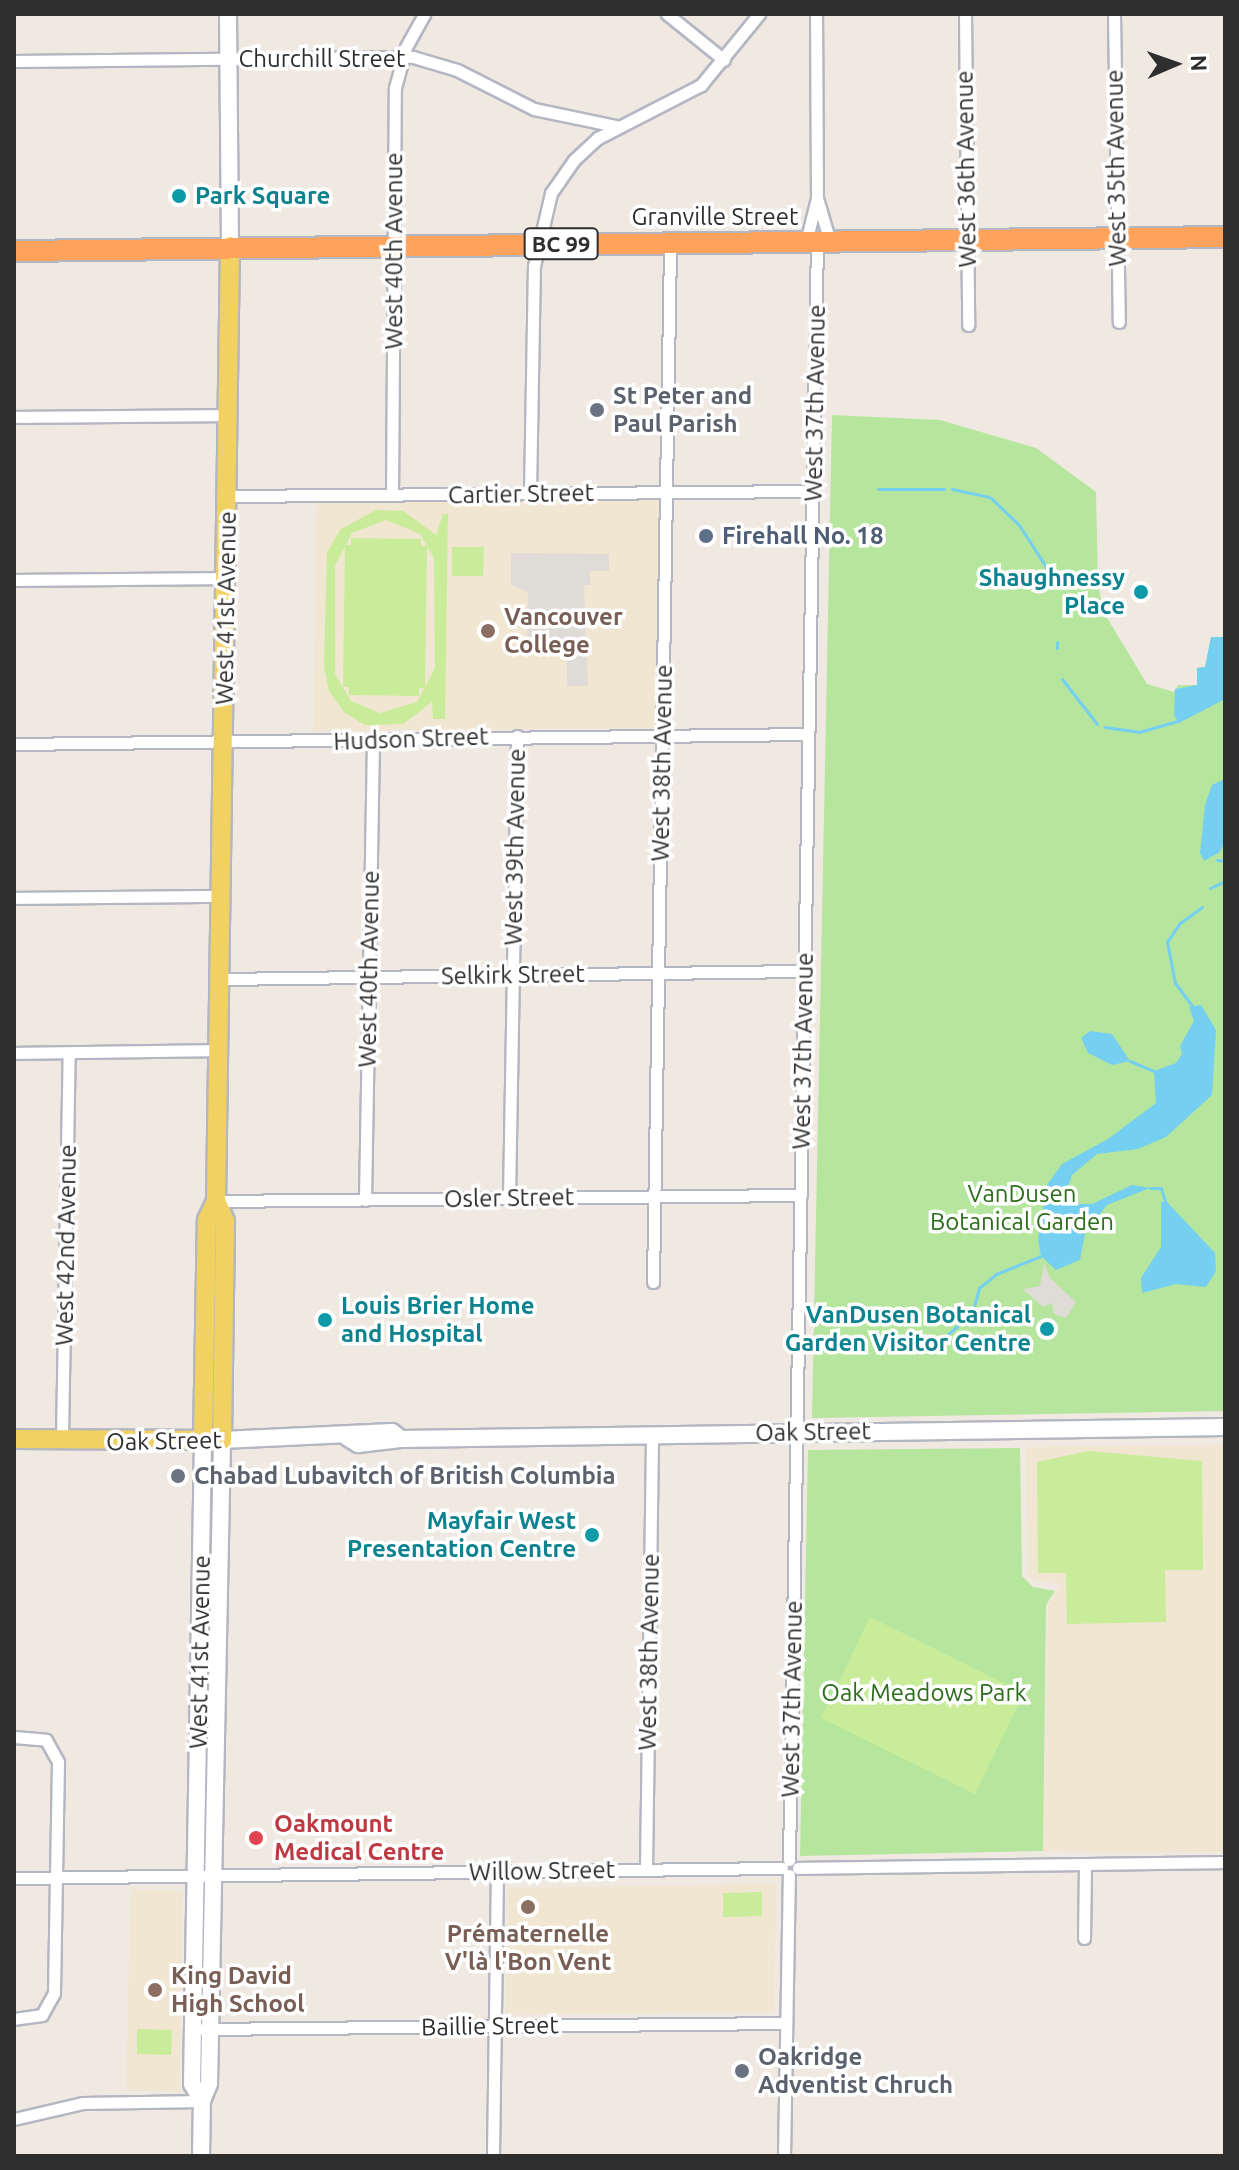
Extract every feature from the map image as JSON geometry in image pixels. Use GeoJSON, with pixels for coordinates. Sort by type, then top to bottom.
{"type":"FeatureCollection","features":[{"type":"Feature","properties":{"kind":"highway","name":"Granville Street"},"geometry":{"type":"LineString","coordinates":[[14,251],[230,246],[1225,237]]}},
{"type":"Feature","properties":{"kind":"main road","name":"West 41st Avenue"},"geometry":{"type":"LineString","coordinates":[[201,2156],[202,2101],[209,2084],[202,2029],[204,1875],[213,1747],[216,1568],[207,1220],[216,1201],[220,1050],[229,415],[228,14]]}},
{"type":"Feature","properties":{"kind":"main road","name":"Oak Street"},"geometry":{"type":"LineString","coordinates":[[14,1439],[348,1438],[392,1432],[401,1439],[1225,1427]]}},
{"type":"Feature","properties":{"kind":"main road","name":"Oak Street"},"geometry":{"type":"LineString","coordinates":[[14,1446],[62,1448],[70,1439]]}},
{"type":"Feature","properties":{"kind":"street","name":"West 40th Avenue"},"geometry":{"type":"LineString","coordinates":[[392,495],[395,88],[403,57],[424,14]]}},
{"type":"Feature","properties":{"kind":"street"},"geometry":{"type":"LineString","coordinates":[[667,14],[724,60]]}},
{"type":"Feature","properties":{"kind":"street"},"geometry":{"type":"LineString","coordinates":[[530,493],[538,244],[547,203],[562,175],[584,150],[616,126],[684,97],[724,60],[759,14]]}},
{"type":"Feature","properties":{"kind":"street","name":"West 37th Avenue"},"geometry":{"type":"LineString","coordinates":[[784,2156],[818,242],[816,14]]}},
{"type":"Feature","properties":{"kind":"street","name":"West 36th Avenue"},"geometry":{"type":"LineString","coordinates":[[965,14],[968,325]]}},
{"type":"Feature","properties":{"kind":"street","name":"West 35th Avenue"},"geometry":{"type":"LineString","coordinates":[[1114,14],[1119,322]]}},
{"type":"Feature","properties":{"kind":"street","name":"Churchill Street"},"geometry":{"type":"LineString","coordinates":[[14,61],[403,57],[457,70],[534,109],[616,126]]}},
{"type":"Feature","properties":{"kind":"street","name":"West 37th Avenue"},"geometry":{"type":"LineString","coordinates":[[817,198],[818,242]]}},
{"type":"Feature","properties":{"kind":"street","name":"West 38th Avenue"},"geometry":{"type":"LineString","coordinates":[[653,1282],[670,243]]}},
{"type":"Feature","properties":{"kind":"street"},"geometry":{"type":"LineString","coordinates":[[14,417],[229,415]]}},
{"type":"Feature","properties":{"kind":"street","name":"Cartier Street"},"geometry":{"type":"LineString","coordinates":[[228,496],[814,491]]}},
{"type":"Feature","properties":{"kind":"street"},"geometry":{"type":"LineString","coordinates":[[14,580],[227,578]]}},
{"type":"Feature","properties":{"kind":"street","name":"Hudson Street"},"geometry":{"type":"LineString","coordinates":[[14,744],[808,734]]}},
{"type":"Feature","properties":{"kind":"street","name":"West 39th Avenue"},"geometry":{"type":"LineString","coordinates":[[509,1198],[517,736]]}},
{"type":"Feature","properties":{"kind":"street","name":"West 40th Avenue"},"geometry":{"type":"LineString","coordinates":[[365,1200],[373,739]]}},
{"type":"Feature","properties":{"kind":"street"},"geometry":{"type":"LineString","coordinates":[[14,898],[222,896]]}},
{"type":"Feature","properties":{"kind":"street","name":"Selkirk Street"},"geometry":{"type":"LineString","coordinates":[[221,979],[804,971]]}},
{"type":"Feature","properties":{"kind":"street"},"geometry":{"type":"LineString","coordinates":[[14,1053],[220,1050]]}},
{"type":"Feature","properties":{"kind":"street","name":"West 42nd Avenue"},"geometry":{"type":"LineString","coordinates":[[69,1053],[70,1439]]}},
{"type":"Feature","properties":{"kind":"street","name":"Osler Street"},"geometry":{"type":"LineString","coordinates":[[216,1201],[801,1195]]}},
{"type":"Feature","properties":{"kind":"street","name":"West 38th Avenue"},"geometry":{"type":"LineString","coordinates":[[646,1869],[652,1434]]}},
{"type":"Feature","properties":{"kind":"street"},"geometry":{"type":"LineString","coordinates":[[14,1737],[35,1736],[52,1744],[58,1762],[54,1993],[47,2010],[33,2018],[14,2019]]}},
{"type":"Feature","properties":{"kind":"street","name":"Willow Street"},"geometry":{"type":"LineString","coordinates":[[14,1878],[1225,1862]]}},
{"type":"Feature","properties":{"kind":"street"},"geometry":{"type":"LineString","coordinates":[[1084,1938],[1085,1864]]}},
{"type":"Feature","properties":{"kind":"street"},"geometry":{"type":"LineString","coordinates":[[493,2156],[497,1871]]}},
{"type":"Feature","properties":{"kind":"street","name":"Baillie Street"},"geometry":{"type":"LineString","coordinates":[[202,2029],[786,2023]]}},
{"type":"Feature","properties":{"kind":"street"},"geometry":{"type":"LineString","coordinates":[[14,2119],[83,2103],[202,2101]]}},
{"type":"Feature","properties":{"kind":"shaded area","name":"Vancouver College"},"geometry":{"type":"Polygon","coordinates":[[[655,497],[661,501],[656,728],[314,731],[317,502],[655,497]]]}},
{"type":"Feature","properties":{"kind":"shaded area"},"geometry":{"type":"Polygon","coordinates":[[[511,553],[609,554],[609,571],[590,571],[590,585],[584,585],[588,686],[567,686],[567,644],[527,639],[528,592],[511,585],[511,553]]]}},
{"type":"Feature","properties":{"kind":"shaded area"},"geometry":{"type":"Polygon","coordinates":[[[1044,1263],[1050,1278],[1076,1302],[1066,1318],[1054,1314],[1052,1303],[1043,1307],[1023,1289],[1040,1286],[1044,1263]]]}},
{"type":"Feature","properties":{"kind":"shaded area"},"geometry":{"type":"Polygon","coordinates":[[[1225,1445],[1225,1852],[1043,1851],[1048,1606],[1060,1584],[1037,1581],[1028,1574],[1026,1447],[1225,1445]]]}},
{"type":"Feature","properties":{"kind":"shaded area"},"geometry":{"type":"Polygon","coordinates":[[[776,1884],[774,2012],[506,2015],[508,1888],[776,1884]]]}},
{"type":"Feature","properties":{"kind":"shaded area","name":"King David High School"},"geometry":{"type":"Polygon","coordinates":[[[131,1889],[183,1891],[179,2091],[126,2090],[131,1889]]]}},
{"type":"Feature","properties":{"kind":"green space","name":"VanDusen Botanical Garden"},"geometry":{"type":"Polygon","coordinates":[[[832,415],[940,420],[1036,448],[1096,492],[1098,585],[1104,613],[1147,684],[1174,692],[1178,685],[1197,685],[1197,668],[1205,667],[1211,637],[1225,637],[1225,1411],[812,1418],[832,415]]]}},
{"type":"Feature","properties":{"kind":"green space"},"geometry":{"type":"Polygon","coordinates":[[[376,510],[403,511],[436,535],[443,514],[448,514],[445,719],[433,719],[432,702],[403,724],[365,725],[344,712],[329,691],[324,667],[327,552],[341,529],[376,510]],[[386,520],[352,533],[335,566],[335,674],[351,701],[380,713],[417,702],[435,668],[434,558],[420,534],[386,520]]]}},
{"type":"Feature","properties":{"kind":"green space"},"geometry":{"type":"Polygon","coordinates":[[[351,538],[421,539],[421,546],[427,546],[425,688],[419,688],[419,696],[349,695],[349,687],[343,687],[345,545],[351,545],[351,538]]]}},
{"type":"Feature","properties":{"kind":"green space"},"geometry":{"type":"Polygon","coordinates":[[[452,547],[484,547],[483,576],[452,576],[452,547]]]}},
{"type":"Feature","properties":{"kind":"green space","name":"Oak Meadows Park"},"geometry":{"type":"Polygon","coordinates":[[[1020,1448],[1022,1576],[1033,1587],[1055,1591],[1046,1605],[1043,1851],[800,1856],[808,1450],[1020,1448]]]}},
{"type":"Feature","properties":{"kind":"green space"},"geometry":{"type":"Polygon","coordinates":[[[1088,1451],[1202,1461],[1203,1570],[1165,1570],[1166,1622],[1067,1624],[1066,1573],[1038,1573],[1037,1462],[1088,1451]]]}},
{"type":"Feature","properties":{"kind":"green space"},"geometry":{"type":"Polygon","coordinates":[[[870,1617],[1024,1693],[975,1794],[821,1718],[870,1617]]]}},
{"type":"Feature","properties":{"kind":"green space"},"geometry":{"type":"Polygon","coordinates":[[[762,1892],[762,1916],[723,1917],[723,1893],[762,1892]]]}},
{"type":"Feature","properties":{"kind":"green space"},"geometry":{"type":"Polygon","coordinates":[[[137,2029],[172,2030],[171,2055],[137,2054],[137,2029]]]}},
{"type":"Feature","properties":{"kind":"water"},"geometry":{"type":"Polygon","coordinates":[[[1211,637],[1225,637],[1225,699],[1179,723],[1174,715],[1175,689],[1197,685],[1197,668],[1205,667],[1211,637]]]}},
{"type":"Feature","properties":{"kind":"water"},"geometry":{"type":"Polygon","coordinates":[[[1225,779],[1225,841],[1220,852],[1204,861],[1200,853],[1205,805],[1212,785],[1225,779]]]}},
{"type":"Feature","properties":{"kind":"water"},"geometry":{"type":"Polygon","coordinates":[[[1201,1005],[1216,1030],[1212,1095],[1166,1137],[1138,1149],[1097,1154],[1072,1175],[1064,1198],[1070,1204],[1092,1204],[1132,1185],[1150,1188],[1107,1205],[1085,1233],[1080,1260],[1056,1270],[1041,1256],[1038,1240],[1046,1186],[1062,1164],[1108,1139],[1156,1103],[1154,1071],[1176,1063],[1182,1054],[1180,1046],[1194,1021],[1189,1007],[1201,1005]]]}},
{"type":"Feature","properties":{"kind":"water"},"geometry":{"type":"Polygon","coordinates":[[[1090,1031],[1112,1034],[1130,1061],[1112,1065],[1088,1053],[1081,1038],[1090,1031]]]}},
{"type":"Feature","properties":{"kind":"water"},"geometry":{"type":"Polygon","coordinates":[[[1161,1202],[1167,1202],[1215,1253],[1216,1271],[1206,1287],[1176,1284],[1142,1293],[1141,1278],[1161,1247],[1161,1202]]]}},
{"type":"Feature","properties":{"kind":"waterway"},"geometry":{"type":"LineString","coordinates":[[878,489],[944,489]]}},
{"type":"Feature","properties":{"kind":"waterway"},"geometry":{"type":"LineString","coordinates":[[952,489],[989,497]]}},
{"type":"Feature","properties":{"kind":"waterway"},"geometry":{"type":"LineString","coordinates":[[991,498],[1019,525],[1048,570],[1059,576]]}},
{"type":"Feature","properties":{"kind":"waterway"},"geometry":{"type":"LineString","coordinates":[[1057,642],[1057,648]]}},
{"type":"Feature","properties":{"kind":"waterway"},"geometry":{"type":"LineString","coordinates":[[1062,679],[1097,724]]}},
{"type":"Feature","properties":{"kind":"waterway"},"geometry":{"type":"LineString","coordinates":[[1105,727],[1139,732],[1177,721]]}},
{"type":"Feature","properties":{"kind":"waterway"},"geometry":{"type":"LineString","coordinates":[[1217,860],[1225,861]]}},
{"type":"Feature","properties":{"kind":"waterway"},"geometry":{"type":"LineString","coordinates":[[1210,888],[1225,881]]}},
{"type":"Feature","properties":{"kind":"waterway"},"geometry":{"type":"LineString","coordinates":[[1192,1006],[1175,983],[1167,942],[1180,923],[1202,907]]}},
{"type":"Feature","properties":{"kind":"waterway"},"geometry":{"type":"LineString","coordinates":[[1130,1061],[1154,1071]]}},
{"type":"Feature","properties":{"kind":"waterway"},"geometry":{"type":"LineString","coordinates":[[1150,1188],[1161,1188],[1165,1201]]}},
{"type":"Feature","properties":{"kind":"waterway"},"geometry":{"type":"LineString","coordinates":[[947,1335],[972,1313],[979,1288],[996,1274],[1041,1256]]}},
{"type":"Feature","properties":{"kind":"place","name":"Park Square"},"geometry":{"type":"Point","coordinates":[179,196]}},
{"type":"Feature","properties":{"kind":"place","name":"St Peter and Paul Parish"},"geometry":{"type":"Point","coordinates":[597,410]}},
{"type":"Feature","properties":{"kind":"place","name":"Firehall No. 18"},"geometry":{"type":"Point","coordinates":[706,536]}},
{"type":"Feature","properties":{"kind":"place","name":"Shaughnessy Place"},"geometry":{"type":"Point","coordinates":[1141,592]}},
{"type":"Feature","properties":{"kind":"place","name":"Vancouver College"},"geometry":{"type":"Point","coordinates":[488,631]}},
{"type":"Feature","properties":{"kind":"place","name":"Louis Brier Home and Hospital"},"geometry":{"type":"Point","coordinates":[325,1320]}},
{"type":"Feature","properties":{"kind":"place","name":"VanDusen Botanical Garden Visitor Centre"},"geometry":{"type":"Point","coordinates":[1047,1329]}},
{"type":"Feature","properties":{"kind":"place","name":"Chabad Lubavitch of British Columbia"},"geometry":{"type":"Point","coordinates":[178,1476]}},
{"type":"Feature","properties":{"kind":"place","name":"Mayfair West Presentation Centre"},"geometry":{"type":"Point","coordinates":[592,1535]}},
{"type":"Feature","properties":{"kind":"place","name":"Oakmount Medical Centre"},"geometry":{"type":"Point","coordinates":[256,1838]}},
{"type":"Feature","properties":{"kind":"place","name":"Prématernelle V'là l'Bon Vent"},"geometry":{"type":"Point","coordinates":[528,1907]}},
{"type":"Feature","properties":{"kind":"place","name":"King David High School"},"geometry":{"type":"Point","coordinates":[155,1990]}},
{"type":"Feature","properties":{"kind":"place","name":"Oakridge Adventist Chruch"},"geometry":{"type":"Point","coordinates":[742,2071]}}]}
